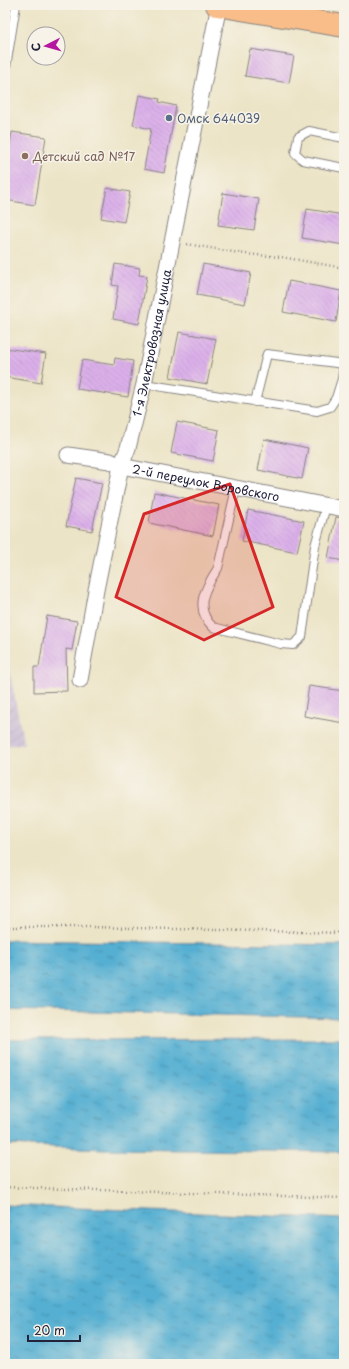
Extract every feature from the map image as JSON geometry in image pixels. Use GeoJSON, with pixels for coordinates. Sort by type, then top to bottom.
{"type":"FeatureCollection","features":[{"type":"Feature","properties":{"kind":"main road"},"geometry":{"type":"LineString","coordinates":[[218,5],[344,26]]}},
{"type":"Feature","properties":{"kind":"street","name":"1-я Электровозная улица"},"geometry":{"type":"LineString","coordinates":[[80,680],[96,590],[121,466],[128,448],[144,384],[173,242],[218,5]]}},
{"type":"Feature","properties":{"kind":"street","name":"2-й переулок Воровского"},"geometry":{"type":"LineString","coordinates":[[68,455],[110,461],[121,466],[344,509]]}},
{"type":"Feature","properties":{"kind":"lane"},"geometry":{"type":"LineString","coordinates":[[5,73],[16,5]]}},
{"type":"Feature","properties":{"kind":"lane"},"geometry":{"type":"LineString","coordinates":[[344,138],[309,131],[298,137],[295,153],[303,160],[344,168]]}},
{"type":"Feature","properties":{"kind":"lane"},"geometry":{"type":"LineString","coordinates":[[144,384],[255,402],[317,411],[330,407],[336,398],[342,379],[344,363],[267,354],[255,402]]}},
{"type":"Feature","properties":{"kind":"lane"},"geometry":{"type":"LineString","coordinates":[[236,488],[218,568],[203,596],[203,612],[207,621],[213,627],[281,644],[293,645],[302,638],[315,546],[326,506]]}},
{"type":"Feature","properties":{"kind":"path"},"geometry":{"type":"LineString","coordinates":[[173,242],[245,254],[281,257],[344,268]]}},
{"type":"Feature","properties":{"kind":"path"},"geometry":{"type":"LineString","coordinates":[[5,927],[98,927],[344,933]]}},
{"type":"Feature","properties":{"kind":"path"},"geometry":{"type":"LineString","coordinates":[[5,1187],[344,1198]]}},
{"type":"Feature","properties":{"kind":"highlighted area"},"geometry":{"type":"Polygon","coordinates":[[[230,484],[273,607],[204,640],[116,597],[144,514],[230,484]]]}},
{"type":"Feature","properties":{"kind":"shaded area"},"geometry":{"type":"Polygon","coordinates":[[[5,649],[24,744],[5,746],[5,649]]]}},
{"type":"Feature","properties":{"kind":"water"},"geometry":{"type":"Polygon","coordinates":[[[5,940],[344,945],[344,1018],[5,1010],[5,940]]]}},
{"type":"Feature","properties":{"kind":"water"},"geometry":{"type":"Polygon","coordinates":[[[344,1039],[344,1152],[105,1149],[5,1145],[5,1040],[344,1039]]]}},
{"type":"Feature","properties":{"kind":"water"},"geometry":{"type":"Polygon","coordinates":[[[5,1205],[344,1219],[344,1364],[5,1364],[5,1205]]]}},
{"type":"Feature","properties":{"kind":"building"},"geometry":{"type":"Polygon","coordinates":[[[250,49],[294,56],[289,83],[245,76],[250,49]]]}},
{"type":"Feature","properties":{"kind":"building"},"geometry":{"type":"Polygon","coordinates":[[[139,95],[160,99],[159,102],[176,106],[164,173],[144,169],[151,129],[133,125],[139,95]]]}},
{"type":"Feature","properties":{"kind":"building","name":"Детский сад №17"},"geometry":{"type":"Polygon","coordinates":[[[12,132],[46,137],[35,205],[5,200],[5,175],[12,132]]]}},
{"type":"Feature","properties":{"kind":"building"},"geometry":{"type":"Polygon","coordinates":[[[107,188],[130,192],[124,222],[101,218],[107,188]]]}},
{"type":"Feature","properties":{"kind":"building"},"geometry":{"type":"Polygon","coordinates":[[[223,193],[259,199],[254,230],[218,225],[223,193]]]}},
{"type":"Feature","properties":{"kind":"building"},"geometry":{"type":"Polygon","coordinates":[[[307,209],[344,215],[344,245],[302,238],[307,209]]]}},
{"type":"Feature","properties":{"kind":"building"},"geometry":{"type":"Polygon","coordinates":[[[115,264],[140,268],[139,275],[147,276],[139,324],[113,319],[118,286],[112,285],[115,264]]]}},
{"type":"Feature","properties":{"kind":"building"},"geometry":{"type":"Polygon","coordinates":[[[203,264],[251,273],[245,304],[197,295],[203,264]]]}},
{"type":"Feature","properties":{"kind":"building"},"geometry":{"type":"Polygon","coordinates":[[[289,281],[341,291],[336,322],[283,312],[289,281]]]}},
{"type":"Feature","properties":{"kind":"building"},"geometry":{"type":"Polygon","coordinates":[[[179,332],[216,339],[207,384],[170,377],[179,332]]]}},
{"type":"Feature","properties":{"kind":"building"},"geometry":{"type":"Polygon","coordinates":[[[5,348],[46,354],[41,383],[5,377],[5,348]]]}},
{"type":"Feature","properties":{"kind":"building"},"geometry":{"type":"Polygon","coordinates":[[[115,358],[133,361],[128,397],[77,389],[82,360],[114,365],[115,358]]]}},
{"type":"Feature","properties":{"kind":"building"},"geometry":{"type":"Polygon","coordinates":[[[177,422],[219,430],[213,461],[171,453],[177,422]]]}},
{"type":"Feature","properties":{"kind":"building"},"geometry":{"type":"Polygon","coordinates":[[[264,439],[308,448],[302,479],[258,470],[264,439]]]}},
{"type":"Feature","properties":{"kind":"building"},"geometry":{"type":"Polygon","coordinates":[[[76,478],[102,483],[92,531],[66,526],[76,478]]]}},
{"type":"Feature","properties":{"kind":"building"},"geometry":{"type":"Polygon","coordinates":[[[154,492],[219,505],[213,536],[149,523],[154,492]]]}},
{"type":"Feature","properties":{"kind":"building"},"geometry":{"type":"Polygon","coordinates":[[[248,510],[304,521],[297,552],[242,541],[248,510]]]}},
{"type":"Feature","properties":{"kind":"building"},"geometry":{"type":"Polygon","coordinates":[[[336,517],[344,518],[344,561],[328,558],[336,517]]]}},
{"type":"Feature","properties":{"kind":"building"},"geometry":{"type":"Polygon","coordinates":[[[47,616],[77,621],[72,650],[66,649],[67,691],[34,692],[34,667],[39,667],[47,616]]]}},
{"type":"Feature","properties":{"kind":"building"},"geometry":{"type":"Polygon","coordinates":[[[309,686],[344,691],[344,723],[304,716],[309,686]]]}},
{"type":"Feature","properties":{"kind":"place","name":"Омск 644039"},"geometry":{"type":"Point","coordinates":[169,118]}},
{"type":"Feature","properties":{"kind":"place","name":"Детский сад №17"},"geometry":{"type":"Point","coordinates":[25,156]}}]}
